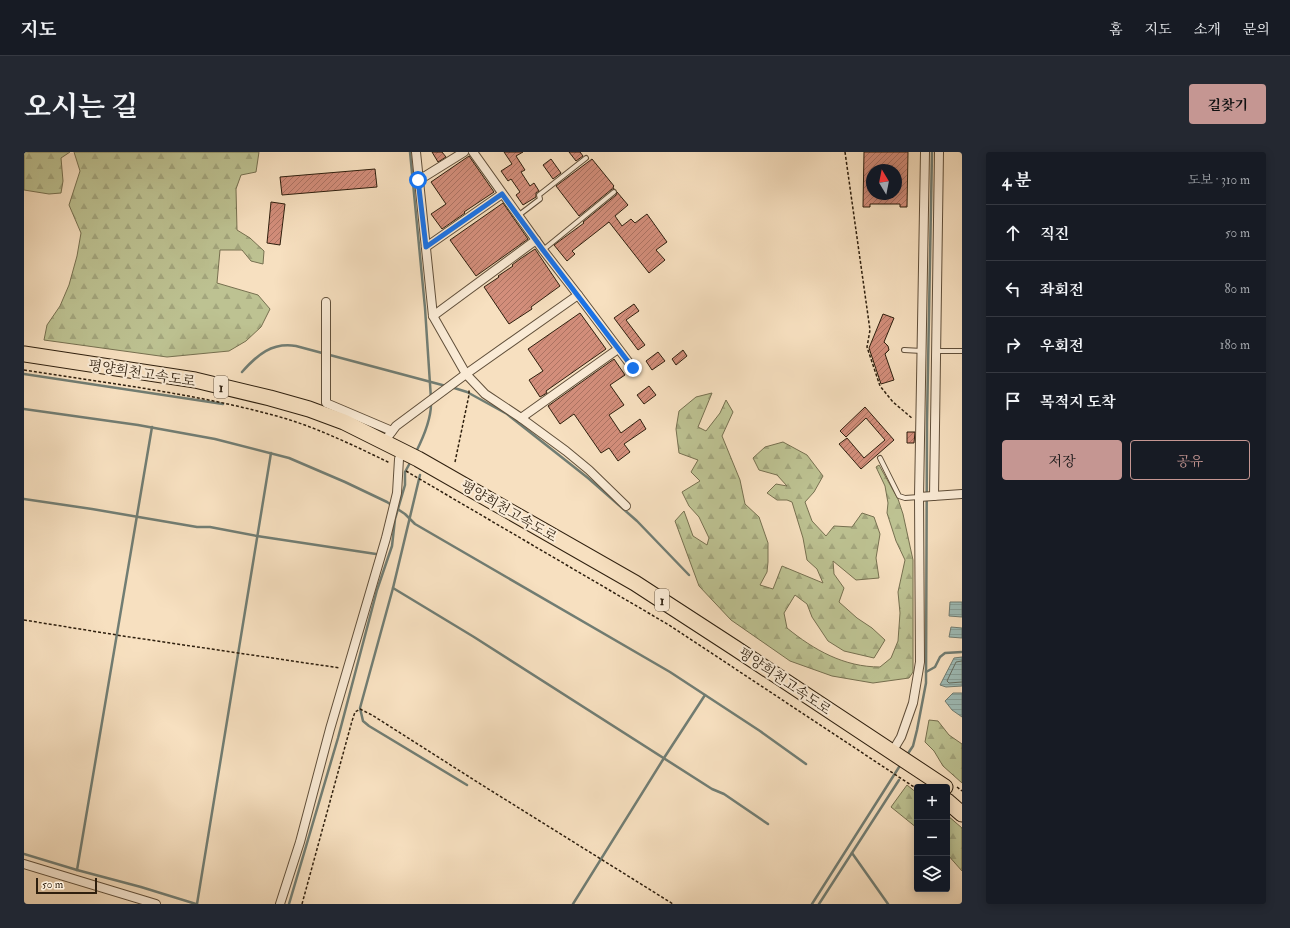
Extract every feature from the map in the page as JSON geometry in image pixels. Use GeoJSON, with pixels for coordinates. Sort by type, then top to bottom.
{"type":"FeatureCollection","features":[{"type":"Feature","properties":{"kind":"highway","name":"평양희천고속도로"},"geometry":{"type":"LineString","coordinates":[[24,354],[195,380],[309,409],[388,437],[407,463]]}},
{"type":"Feature","properties":{"kind":"highway","name":"평양희천고속도로"},"geometry":{"type":"LineString","coordinates":[[24,363],[199,389],[275,408],[350,434],[635,583],[736,648],[924,784]]}},
{"type":"Feature","properties":{"kind":"highway","name":"평양희천고속도로"},"geometry":{"type":"LineString","coordinates":[[906,772],[936,784]]}},
{"type":"Feature","properties":{"kind":"highway","name":"평양희천고속도로"},"geometry":{"type":"LineString","coordinates":[[950,791],[962,800]]}},
{"type":"Feature","properties":{"kind":"highway"},"geometry":{"type":"LineString","coordinates":[[950,804],[962,814]]}},
{"type":"Feature","properties":{"kind":"street"},"geometry":{"type":"LineString","coordinates":[[416,152],[433,316],[466,374],[485,394],[566,451],[589,470],[626,506]]}},
{"type":"Feature","properties":{"kind":"street"},"geometry":{"type":"LineString","coordinates":[[418,180],[464,152]]}},
{"type":"Feature","properties":{"kind":"street"},"geometry":{"type":"LineString","coordinates":[[473,152],[543,250],[633,368]]}},
{"type":"Feature","properties":{"kind":"street"},"geometry":{"type":"LineString","coordinates":[[892,760],[913,703],[920,662],[919,497],[924,152]]}},
{"type":"Feature","properties":{"kind":"street"},"geometry":{"type":"LineString","coordinates":[[934,496],[939,152]]}},
{"type":"Feature","properties":{"kind":"street"},"geometry":{"type":"LineString","coordinates":[[426,247],[502,194]]}},
{"type":"Feature","properties":{"kind":"street"},"geometry":{"type":"LineString","coordinates":[[433,316],[536,240]]}},
{"type":"Feature","properties":{"kind":"street"},"geometry":{"type":"LineString","coordinates":[[326,302],[326,403],[388,437],[396,426],[466,374],[578,295]]}},
{"type":"Feature","properties":{"kind":"street"},"geometry":{"type":"LineString","coordinates":[[521,418],[618,349]]}},
{"type":"Feature","properties":{"kind":"street"},"geometry":{"type":"LineString","coordinates":[[922,351],[937,351]]}},
{"type":"Feature","properties":{"kind":"street"},"geometry":{"type":"LineString","coordinates":[[280,904],[300,842],[393,507],[398,479],[407,463]]}},
{"type":"Feature","properties":{"kind":"street"},"geometry":{"type":"LineString","coordinates":[[919,497],[962,494]]}},
{"type":"Feature","properties":{"kind":"street"},"geometry":{"type":"LineString","coordinates":[[24,864],[156,904]]}},
{"type":"Feature","properties":{"kind":"lane"},"geometry":{"type":"LineString","coordinates":[[518,216],[540,199],[539,195],[586,158]]}},
{"type":"Feature","properties":{"kind":"lane"},"geometry":{"type":"LineString","coordinates":[[543,250],[614,192]]}},
{"type":"Feature","properties":{"kind":"lane"},"geometry":{"type":"LineString","coordinates":[[904,350],[922,351]]}},
{"type":"Feature","properties":{"kind":"lane"},"geometry":{"type":"LineString","coordinates":[[937,351],[962,351]]}},
{"type":"Feature","properties":{"kind":"lane"},"geometry":{"type":"LineString","coordinates":[[880,458],[899,496],[905,498],[919,497]]}},
{"type":"Feature","properties":{"kind":"path"},"geometry":{"type":"LineString","coordinates":[[845,152],[870,330],[867,347],[869,355],[880,386],[893,402],[913,419],[920,422]]}},
{"type":"Feature","properties":{"kind":"path"},"geometry":{"type":"LineString","coordinates":[[24,370],[191,396],[257,412],[288,420],[407,463],[669,626],[892,760],[906,772],[914,784]]}},
{"type":"Feature","properties":{"kind":"path"},"geometry":{"type":"LineString","coordinates":[[455,462],[470,392]]}},
{"type":"Feature","properties":{"kind":"path"},"geometry":{"type":"LineString","coordinates":[[24,620],[348,669]]}},
{"type":"Feature","properties":{"kind":"path"},"geometry":{"type":"LineString","coordinates":[[302,904],[354,712],[360,709],[372,715],[673,904]]}},
{"type":"Feature","properties":{"kind":"green space"},"geometry":{"type":"Polygon","coordinates":[[[24,152],[70,152],[61,158],[63,181],[61,193],[49,194],[24,190],[24,152]]]}},
{"type":"Feature","properties":{"kind":"green space"},"geometry":{"type":"Polygon","coordinates":[[[74,152],[259,152],[256,172],[241,175],[236,189],[237,230],[250,238],[264,251],[263,264],[251,261],[242,250],[220,250],[217,283],[258,295],[270,309],[261,327],[246,341],[229,351],[167,357],[44,340],[47,325],[60,306],[69,285],[77,256],[81,233],[69,205],[80,171],[74,152]]]}},
{"type":"Feature","properties":{"kind":"green space"},"geometry":{"type":"Polygon","coordinates":[[[712,393],[698,427],[706,431],[720,413],[726,400],[733,412],[722,436],[740,480],[745,504],[759,517],[768,543],[767,572],[760,585],[773,589],[782,566],[823,583],[817,569],[807,560],[803,538],[792,502],[787,500],[777,500],[767,493],[776,484],[787,486],[777,475],[759,470],[753,458],[765,447],[783,442],[807,455],[823,476],[814,492],[805,502],[812,521],[826,536],[834,526],[852,527],[862,513],[874,517],[880,534],[876,558],[879,578],[856,580],[833,561],[834,574],[844,588],[839,602],[885,640],[874,658],[844,651],[828,641],[812,617],[807,604],[795,595],[784,613],[787,628],[819,650],[830,656],[854,664],[880,667],[891,658],[898,641],[900,613],[898,592],[905,560],[896,541],[887,513],[888,503],[885,486],[876,467],[879,465],[898,499],[903,514],[913,560],[913,672],[909,678],[873,683],[832,676],[790,661],[731,620],[699,586],[675,521],[684,511],[693,536],[707,545],[709,538],[699,517],[689,506],[682,492],[700,481],[691,472],[698,460],[679,453],[676,429],[679,411],[696,397],[712,393]]]}},
{"type":"Feature","properties":{"kind":"green space"},"geometry":{"type":"Polygon","coordinates":[[[929,720],[938,721],[949,735],[962,744],[962,783],[943,766],[934,751],[925,742],[929,720]]]}},
{"type":"Feature","properties":{"kind":"green space"},"geometry":{"type":"Polygon","coordinates":[[[907,785],[914,791],[914,826],[891,807],[907,785]]]}},
{"type":"Feature","properties":{"kind":"green space"},"geometry":{"type":"Polygon","coordinates":[[[950,818],[962,828],[962,871],[950,857],[950,818]]]}},
{"type":"Feature","properties":{"kind":"water"},"geometry":{"type":"Polygon","coordinates":[[[950,602],[962,602],[962,617],[949,616],[950,602]]]}},
{"type":"Feature","properties":{"kind":"water"},"geometry":{"type":"Polygon","coordinates":[[[951,627],[962,628],[962,638],[949,637],[951,627]]]}},
{"type":"Feature","properties":{"kind":"water"},"geometry":{"type":"Polygon","coordinates":[[[962,657],[962,686],[946,687],[940,685],[954,658],[962,657]]]}},
{"type":"Feature","properties":{"kind":"water"},"geometry":{"type":"Polygon","coordinates":[[[953,693],[962,693],[962,717],[952,710],[945,701],[953,693]]]}},
{"type":"Feature","properties":{"kind":"building"},"geometry":{"type":"Polygon","coordinates":[[[432,152],[442,152],[446,157],[438,162],[432,152]]]}},
{"type":"Feature","properties":{"kind":"building"},"geometry":{"type":"Polygon","coordinates":[[[504,152],[523,152],[516,156],[525,170],[521,172],[530,186],[534,183],[539,191],[536,193],[536,197],[523,205],[516,195],[520,192],[511,179],[508,181],[501,171],[512,164],[504,152]]]}},
{"type":"Feature","properties":{"kind":"building"},"geometry":{"type":"Polygon","coordinates":[[[569,152],[580,152],[583,156],[576,161],[569,152]]]}},
{"type":"Feature","properties":{"kind":"building"},"geometry":{"type":"Polygon","coordinates":[[[864,152],[908,152],[907,207],[900,207],[900,204],[870,204],[870,207],[863,207],[864,152]]]}},
{"type":"Feature","properties":{"kind":"building"},"geometry":{"type":"Polygon","coordinates":[[[469,156],[494,192],[442,229],[431,214],[446,204],[431,182],[469,156]]]}},
{"type":"Feature","properties":{"kind":"building"},"geometry":{"type":"Polygon","coordinates":[[[551,159],[561,173],[553,179],[543,165],[551,159]]]}},
{"type":"Feature","properties":{"kind":"building"},"geometry":{"type":"Polygon","coordinates":[[[592,159],[614,186],[614,189],[612,189],[579,216],[556,186],[592,159]]]}},
{"type":"Feature","properties":{"kind":"building"},"geometry":{"type":"Polygon","coordinates":[[[375,169],[377,187],[282,195],[280,177],[375,169]]]}},
{"type":"Feature","properties":{"kind":"building"},"geometry":{"type":"Polygon","coordinates":[[[617,192],[628,205],[615,216],[622,226],[631,219],[635,223],[647,214],[667,242],[656,250],[665,260],[649,273],[609,222],[572,251],[575,254],[567,261],[554,245],[584,223],[583,222],[616,195],[617,192]]]}},
{"type":"Feature","properties":{"kind":"building"},"geometry":{"type":"Polygon","coordinates":[[[271,202],[285,204],[280,245],[267,243],[271,202]]]}},
{"type":"Feature","properties":{"kind":"building"},"geometry":{"type":"Polygon","coordinates":[[[503,203],[528,239],[476,276],[450,240],[503,203]]]}},
{"type":"Feature","properties":{"kind":"building"},"geometry":{"type":"Polygon","coordinates":[[[535,249],[560,286],[531,307],[532,309],[509,324],[484,287],[535,249]]]}},
{"type":"Feature","properties":{"kind":"building"},"geometry":{"type":"Polygon","coordinates":[[[634,304],[639,311],[626,320],[645,345],[638,350],[614,318],[634,304]]]}},
{"type":"Feature","properties":{"kind":"building"},"geometry":{"type":"Polygon","coordinates":[[[580,313],[606,349],[546,391],[547,393],[540,397],[529,380],[543,371],[528,349],[580,313]]]}},
{"type":"Feature","properties":{"kind":"building"},"geometry":{"type":"Polygon","coordinates":[[[883,314],[894,318],[884,342],[888,346],[889,350],[885,354],[894,380],[881,384],[869,348],[883,314]]]}},
{"type":"Feature","properties":{"kind":"building"},"geometry":{"type":"Polygon","coordinates":[[[683,350],[687,356],[676,365],[672,359],[683,350]]]}},
{"type":"Feature","properties":{"kind":"building"},"geometry":{"type":"Polygon","coordinates":[[[658,352],[665,361],[652,370],[646,361],[658,352]]]}},
{"type":"Feature","properties":{"kind":"building"},"geometry":{"type":"Polygon","coordinates":[[[614,359],[625,375],[610,385],[624,405],[609,415],[621,433],[640,419],[646,429],[624,444],[630,452],[618,461],[609,448],[601,453],[574,414],[560,424],[548,406],[614,359]]]}},
{"type":"Feature","properties":{"kind":"building"},"geometry":{"type":"Polygon","coordinates":[[[649,386],[656,395],[644,404],[637,395],[649,386]]]}},
{"type":"Feature","properties":{"kind":"building"},"geometry":{"type":"Polygon","coordinates":[[[865,407],[894,440],[861,469],[839,444],[847,438],[864,458],[885,440],[866,418],[846,437],[840,431],[865,407]]]}},
{"type":"Feature","properties":{"kind":"building"},"geometry":{"type":"Polygon","coordinates":[[[907,432],[915,432],[914,443],[907,443],[907,432]]]}},
{"type":"Feature","properties":{"kind":"waterway"},"geometry":{"type":"LineString","coordinates":[[410,152],[425,308],[431,399]]}},
{"type":"Feature","properties":{"kind":"waterway"},"geometry":{"type":"LineString","coordinates":[[907,755],[913,746],[926,683],[927,422],[932,152]]}},
{"type":"Feature","properties":{"kind":"waterway"},"geometry":{"type":"LineString","coordinates":[[242,372],[259,355],[272,348],[287,345],[296,346],[446,386]]}},
{"type":"Feature","properties":{"kind":"waterway"},"geometry":{"type":"LineString","coordinates":[[24,374],[223,404]]}},
{"type":"Feature","properties":{"kind":"waterway"},"geometry":{"type":"LineString","coordinates":[[451,387],[467,392],[507,414],[588,478],[637,521],[689,575]]}},
{"type":"Feature","properties":{"kind":"waterway"},"geometry":{"type":"LineString","coordinates":[[416,452],[424,435],[431,410],[431,404]]}},
{"type":"Feature","properties":{"kind":"waterway"},"geometry":{"type":"LineString","coordinates":[[24,409],[138,425],[215,439],[289,458],[345,482],[387,502],[405,514],[415,524],[670,672],[760,731],[806,764]]}},
{"type":"Feature","properties":{"kind":"waterway"},"geometry":{"type":"LineString","coordinates":[[77,870],[152,427]]}},
{"type":"Feature","properties":{"kind":"waterway"},"geometry":{"type":"LineString","coordinates":[[197,904],[271,453]]}},
{"type":"Feature","properties":{"kind":"waterway"},"geometry":{"type":"LineString","coordinates":[[289,904],[338,738],[377,590],[392,546],[395,519],[405,485],[405,472],[411,461]]}},
{"type":"Feature","properties":{"kind":"waterway"},"geometry":{"type":"LineString","coordinates":[[420,475],[393,588],[360,708],[363,721],[369,726],[467,785]]}},
{"type":"Feature","properties":{"kind":"waterway"},"geometry":{"type":"LineString","coordinates":[[24,499],[376,554]]}},
{"type":"Feature","properties":{"kind":"waterway"},"geometry":{"type":"LineString","coordinates":[[393,588],[474,637],[712,789],[724,794],[768,824]]}},
{"type":"Feature","properties":{"kind":"waterway"},"geometry":{"type":"LineString","coordinates":[[926,672],[935,667],[940,657],[945,653],[962,652]]}},
{"type":"Feature","properties":{"kind":"waterway"},"geometry":{"type":"LineString","coordinates":[[573,904],[705,695]]}},
{"type":"Feature","properties":{"kind":"waterway"},"geometry":{"type":"LineString","coordinates":[[812,904],[901,764]]}},
{"type":"Feature","properties":{"kind":"waterway"},"geometry":{"type":"LineString","coordinates":[[819,904],[899,780]]}},
{"type":"Feature","properties":{"kind":"waterway"},"geometry":{"type":"LineString","coordinates":[[852,853],[888,904]]}},
{"type":"Feature","properties":{"kind":"waterway"},"geometry":{"type":"LineString","coordinates":[[24,854],[196,904]]}},
{"type":"Feature","properties":{"kind":"route"},"geometry":{"type":"LineString","coordinates":[[418,180],[426,247],[502,194],[633,368]]}}]}
